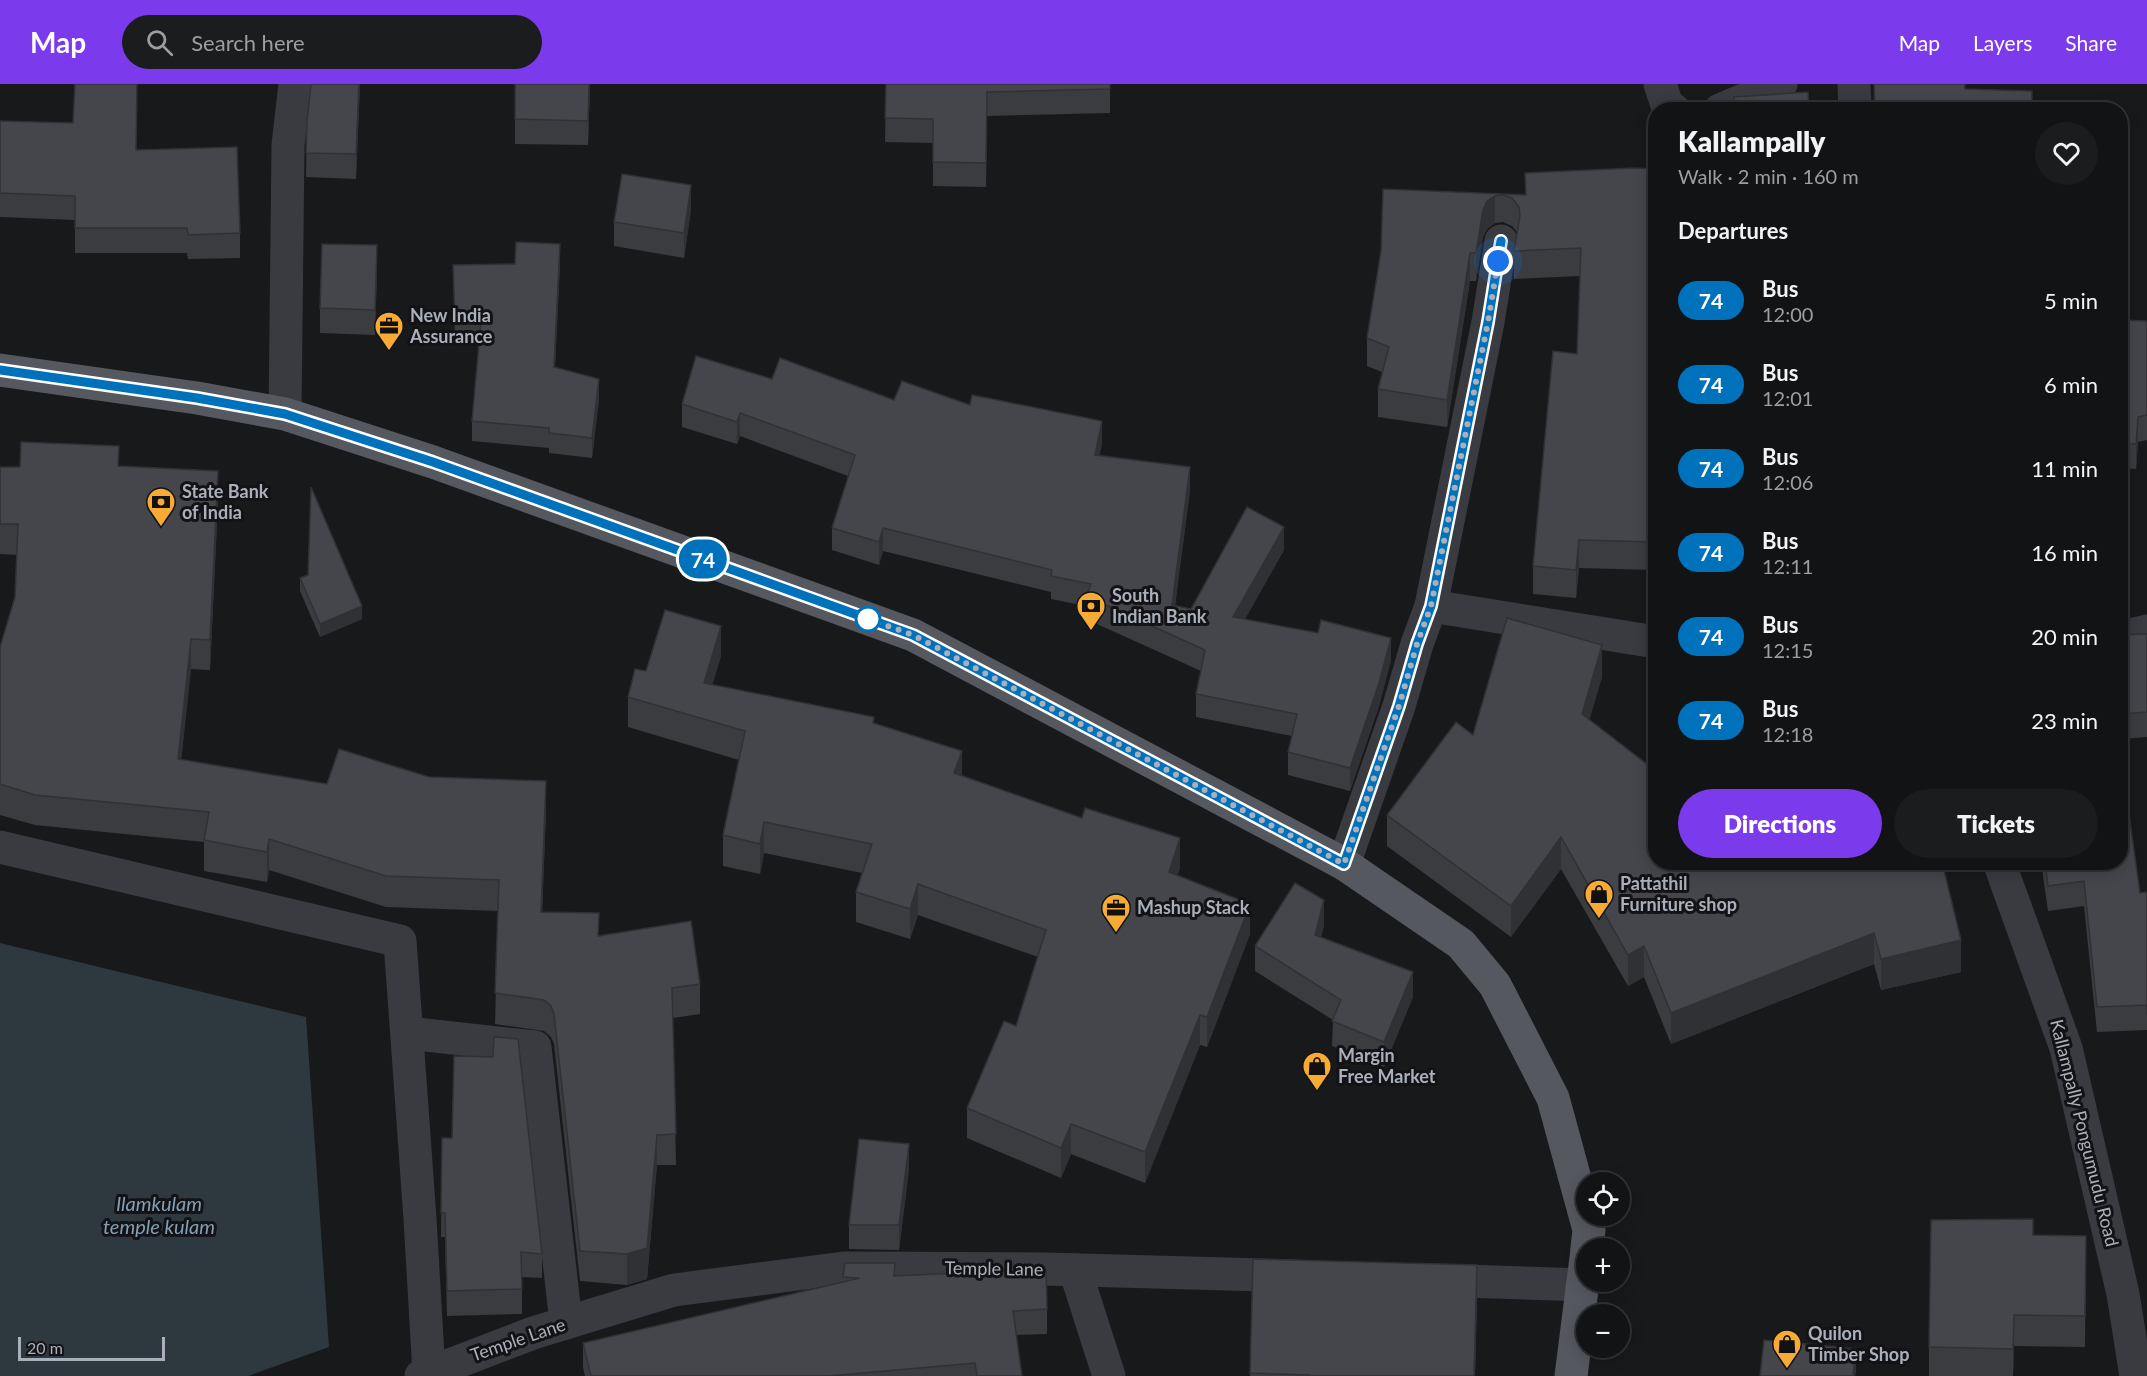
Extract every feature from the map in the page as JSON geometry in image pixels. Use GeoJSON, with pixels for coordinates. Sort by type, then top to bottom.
{"type":"FeatureCollection","features":[{"type":"Feature","properties":{"kind":"main road"},"geometry":{"type":"LineString","coordinates":[[0,370],[197,398],[285,414],[433,462],[913,635],[1344,864],[1461,944],[1494,985],[1553,1098],[1589,1230],[1588,1238]]}},
{"type":"Feature","properties":{"kind":"main road"},"geometry":{"type":"LineString","coordinates":[[1571,1376],[1582,1292]]}},
{"type":"Feature","properties":{"kind":"street"},"geometry":{"type":"LineString","coordinates":[[285,414],[288,145],[295,84]]}},
{"type":"Feature","properties":{"kind":"street"},"geometry":{"type":"LineString","coordinates":[[1660,84],[1666,102]]}},
{"type":"Feature","properties":{"kind":"street"},"geometry":{"type":"LineString","coordinates":[[1738,102],[1780,84]]}},
{"type":"Feature","properties":{"kind":"street"},"geometry":{"type":"LineString","coordinates":[[1854,84],[1855,102]]}},
{"type":"Feature","properties":{"kind":"street"},"geometry":{"type":"LineString","coordinates":[[1344,864],[1431,606],[1488,322],[1501,241]]}},
{"type":"Feature","properties":{"kind":"street"},"geometry":{"type":"LineString","coordinates":[[1431,606],[1648,641]]}},
{"type":"Feature","properties":{"kind":"street"},"geometry":{"type":"LineString","coordinates":[[2128,635],[2147,631]]}},
{"type":"Feature","properties":{"kind":"street"},"geometry":{"type":"LineString","coordinates":[[0,847],[400,941],[420,1220],[425,1374]]}},
{"type":"Feature","properties":{"kind":"street","name":"Kallampally Pongumudu Road"},"geometry":{"type":"LineString","coordinates":[[2002,870],[2066,1048],[2123,1294],[2136,1376]]}},
{"type":"Feature","properties":{"kind":"street"},"geometry":{"type":"LineString","coordinates":[[407,1033],[535,1047],[566,1323]]}},
{"type":"Feature","properties":{"kind":"street","name":"Temple Lane"},"geometry":{"type":"LineString","coordinates":[[425,1374],[533,1333],[674,1290],[844,1268],[1075,1270],[1323,1277]]}},
{"type":"Feature","properties":{"kind":"street"},"geometry":{"type":"LineString","coordinates":[[1075,1270],[1109,1376]]}},
{"type":"Feature","properties":{"kind":"street"},"geometry":{"type":"LineString","coordinates":[[1406,1280],[1576,1285]]}},
{"type":"Feature","properties":{"kind":"water","name":"Ilamkulam temple kulam"},"geometry":{"type":"Polygon","coordinates":[[[0,943],[306,1017],[329,1347],[248,1376],[0,1376],[0,943]]]}},
{"type":"Feature","properties":{"kind":"building"},"geometry":{"type":"Polygon","coordinates":[[[75,84],[137,84],[136,150],[237,147],[240,233],[188,235],[187,228],[75,228],[75,196],[0,193],[0,121],[73,123],[75,84]]]}},
{"type":"Feature","properties":{"kind":"building"},"geometry":{"type":"Polygon","coordinates":[[[311,84],[359,84],[356,154],[306,153],[311,84]]]}},
{"type":"Feature","properties":{"kind":"building"},"geometry":{"type":"Polygon","coordinates":[[[515,84],[589,84],[588,121],[515,119],[515,84]]]}},
{"type":"Feature","properties":{"kind":"building"},"geometry":{"type":"Polygon","coordinates":[[[886,84],[1110,84],[1110,89],[987,92],[986,163],[933,162],[933,119],[885,118],[886,84]]]}},
{"type":"Feature","properties":{"kind":"building"},"geometry":{"type":"Polygon","coordinates":[[[1874,84],[1965,84],[1965,89],[2032,91],[2032,102],[1875,102],[1874,84]]]}},
{"type":"Feature","properties":{"kind":"building"},"geometry":{"type":"Polygon","coordinates":[[[1808,92],[1809,102],[1734,102],[1734,97],[1808,92]]]}},
{"type":"Feature","properties":{"kind":"building"},"geometry":{"type":"Polygon","coordinates":[[[1648,169],[1648,542],[1579,540],[1576,570],[1533,566],[1553,351],[1577,354],[1581,248],[1514,251],[1520,216],[1519,207],[1512,198],[1503,195],[1495,196],[1487,201],[1483,210],[1476,253],[1470,253],[1447,400],[1378,389],[1389,347],[1367,338],[1381,251],[1383,189],[1526,195],[1525,173],[1648,169]]]}},
{"type":"Feature","properties":{"kind":"building"},"geometry":{"type":"Polygon","coordinates":[[[622,174],[691,185],[684,233],[614,222],[622,174]]]}},
{"type":"Feature","properties":{"kind":"building"},"geometry":{"type":"Polygon","coordinates":[[[516,242],[560,244],[554,367],[599,379],[592,438],[549,433],[549,428],[472,421],[481,321],[455,322],[453,265],[515,264],[516,242]]]}},
{"type":"Feature","properties":{"kind":"building"},"geometry":{"type":"Polygon","coordinates":[[[322,244],[377,245],[375,310],[320,308],[322,244]]]}},
{"type":"Feature","properties":{"kind":"building"},"geometry":{"type":"Polygon","coordinates":[[[2128,320],[2147,321],[2147,415],[2138,417],[2136,444],[2128,443],[2128,320]]]}},
{"type":"Feature","properties":{"kind":"building"},"geometry":{"type":"Polygon","coordinates":[[[696,356],[772,379],[780,358],[894,400],[902,381],[970,405],[972,395],[1102,421],[1095,455],[1190,467],[1172,605],[1191,609],[1247,507],[1284,527],[1233,617],[1318,633],[1321,620],[1391,638],[1379,683],[1350,768],[1288,752],[1297,714],[1196,694],[1205,650],[1086,596],[1091,584],[1051,576],[1052,570],[883,528],[879,542],[832,528],[855,455],[740,413],[737,422],[682,404],[696,356]]]}},
{"type":"Feature","properties":{"kind":"building"},"geometry":{"type":"Polygon","coordinates":[[[21,442],[119,446],[118,466],[218,471],[210,640],[191,639],[178,759],[327,784],[339,749],[429,777],[546,781],[541,912],[599,913],[598,936],[691,921],[700,984],[672,988],[676,1134],[657,1135],[647,1248],[627,1254],[580,1251],[554,1014],[551,1006],[544,1000],[495,993],[499,880],[386,876],[269,839],[267,852],[204,840],[209,812],[35,795],[0,784],[0,647],[15,597],[18,524],[0,524],[0,467],[20,467],[21,442]]]}},
{"type":"Feature","properties":{"kind":"building"},"geometry":{"type":"Polygon","coordinates":[[[311,487],[362,606],[320,624],[300,578],[308,575],[311,487]]]}},
{"type":"Feature","properties":{"kind":"building"},"geometry":{"type":"Polygon","coordinates":[[[665,610],[721,626],[704,683],[874,717],[873,723],[962,751],[954,773],[1082,818],[1085,808],[1180,838],[1169,872],[1250,904],[1207,1017],[1200,1015],[1145,1152],[1071,1124],[1061,1148],[967,1108],[1004,1021],[1016,1026],[1046,930],[918,884],[910,909],[856,892],[872,844],[764,822],[760,844],[723,835],[745,731],[628,697],[635,669],[646,671],[665,610]]]}},
{"type":"Feature","properties":{"kind":"building"},"geometry":{"type":"Polygon","coordinates":[[[1507,618],[1602,645],[1582,714],[1648,765],[1648,870],[1944,870],[1961,940],[1881,959],[1874,933],[1671,1013],[1644,946],[1628,955],[1561,837],[1511,906],[1387,815],[1456,722],[1473,735],[1507,618]]]}},
{"type":"Feature","properties":{"kind":"building"},"geometry":{"type":"Polygon","coordinates":[[[2147,634],[2147,712],[2128,713],[2128,635],[2147,634]]]}},
{"type":"Feature","properties":{"kind":"building"},"geometry":{"type":"Polygon","coordinates":[[[2128,807],[2140,893],[2147,892],[2147,1005],[2097,1007],[2084,881],[2048,886],[2046,870],[2128,870],[2128,807]]]}},
{"type":"Feature","properties":{"kind":"building"},"geometry":{"type":"Polygon","coordinates":[[[1295,883],[1324,900],[1315,935],[1413,972],[1384,1042],[1332,1021],[1341,1000],[1255,946],[1295,883]]]}},
{"type":"Feature","properties":{"kind":"building"},"geometry":{"type":"Polygon","coordinates":[[[494,1037],[518,1039],[542,1254],[521,1252],[522,1289],[447,1291],[445,1213],[441,1213],[442,1138],[452,1138],[454,1056],[493,1057],[494,1037]]]}},
{"type":"Feature","properties":{"kind":"building"},"geometry":{"type":"Polygon","coordinates":[[[859,1139],[909,1144],[899,1225],[849,1225],[859,1139]]]}},
{"type":"Feature","properties":{"kind":"building"},"geometry":{"type":"Polygon","coordinates":[[[2033,1219],[2033,1235],[2086,1236],[2085,1316],[2014,1315],[2013,1349],[1929,1347],[1931,1220],[2033,1219]]]}},
{"type":"Feature","properties":{"kind":"building"},"geometry":{"type":"Polygon","coordinates":[[[1253,1259],[1477,1265],[1474,1376],[1310,1376],[1250,1373],[1253,1259]]]}},
{"type":"Feature","properties":{"kind":"building"},"geometry":{"type":"Polygon","coordinates":[[[845,1263],[895,1263],[894,1276],[1046,1269],[1047,1309],[1013,1311],[1022,1376],[977,1376],[975,1363],[828,1376],[591,1376],[583,1343],[860,1278],[843,1277],[845,1263]]]}},
{"type":"Feature","properties":{"kind":"building"},"geometry":{"type":"Polygon","coordinates":[[[1764,1340],[1856,1349],[1853,1376],[1760,1376],[1764,1340]]]}},
{"type":"Feature","properties":{"kind":"bus line","name":"74"},"geometry":{"type":"LineString","coordinates":[[0,370],[197,398],[285,414],[433,462],[913,635],[1344,864],[1431,606],[1488,322],[1501,241]]}},
{"type":"Feature","properties":{"kind":"place","name":"New India Assurance"},"geometry":{"type":"Point","coordinates":[389,352]}},
{"type":"Feature","properties":{"kind":"place","name":"State Bank of India"},"geometry":{"type":"Point","coordinates":[161,528]}},
{"type":"Feature","properties":{"kind":"place","name":"South Indian Bank"},"geometry":{"type":"Point","coordinates":[1091,632]}},
{"type":"Feature","properties":{"kind":"place","name":"Pattathil Furniture shop"},"geometry":{"type":"Point","coordinates":[1599,920]}},
{"type":"Feature","properties":{"kind":"place","name":"Mashup Stack"},"geometry":{"type":"Point","coordinates":[1116,934]}},
{"type":"Feature","properties":{"kind":"place","name":"Margin Free Market"},"geometry":{"type":"Point","coordinates":[1317,1092]}},
{"type":"Feature","properties":{"kind":"place","name":"Quilon Timber Shop"},"geometry":{"type":"Point","coordinates":[1787,1370]}},
{"type":"Feature","properties":{"kind":"route"},"geometry":{"type":"LineString","coordinates":[[868,619],[913,635],[1344,864],[1431,606],[1488,322],[1498,261]]}}]}
